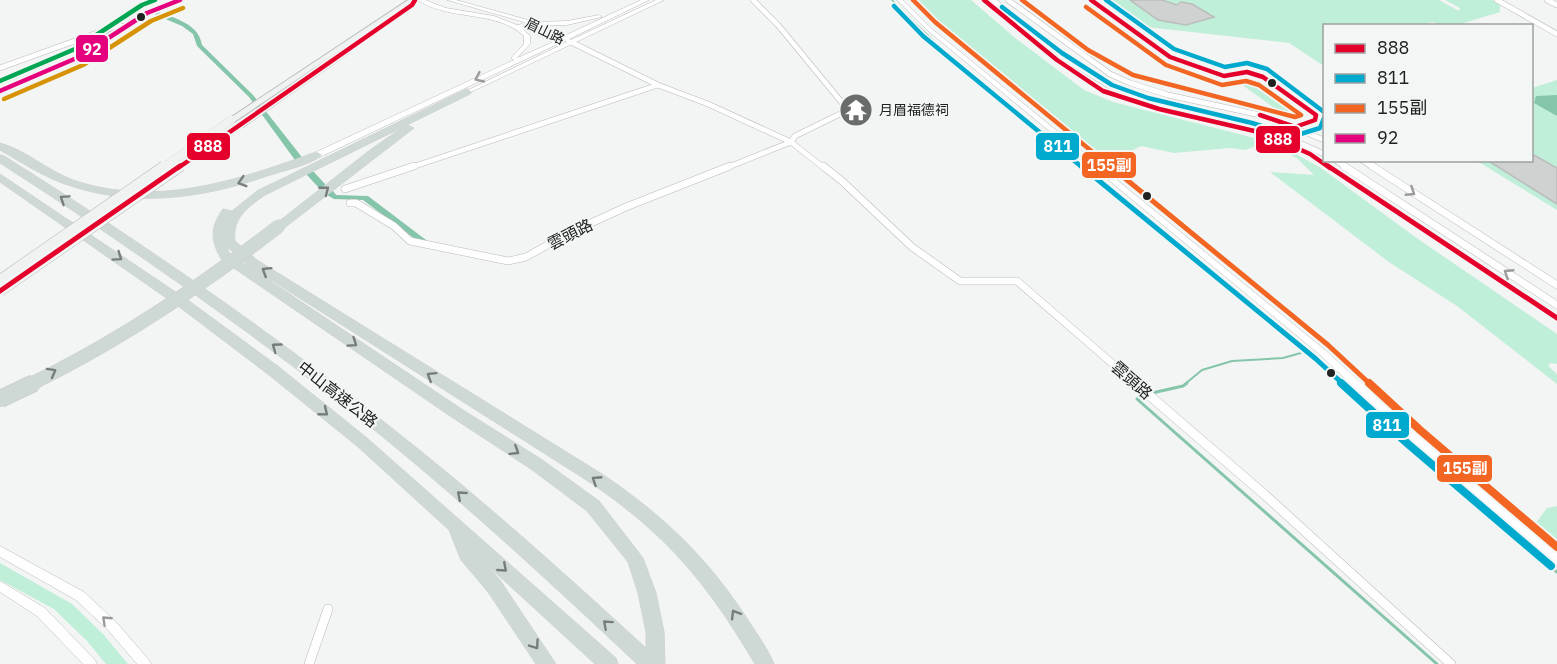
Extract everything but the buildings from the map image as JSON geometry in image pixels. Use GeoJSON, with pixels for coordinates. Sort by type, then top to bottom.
{"type":"FeatureCollection","features":[{"type":"Feature","properties":{"kind":"highway"},"geometry":{"type":"LineString","coordinates":[[0,399],[154,315],[234,261],[374,152],[467,92]]}},
{"type":"Feature","properties":{"kind":"highway"},"geometry":{"type":"LineString","coordinates":[[467,92],[261,192],[233,218],[228,228],[229,242],[253,263],[626,499],[681,546],[726,599],[765,664]]}},
{"type":"Feature","properties":{"kind":"highway"},"geometry":{"type":"LineString","coordinates":[[0,146],[69,182],[102,193],[134,197],[218,189],[317,155]]}},
{"type":"Feature","properties":{"kind":"highway"},"geometry":{"type":"LineString","coordinates":[[317,155],[257,188],[229,209],[219,224],[216,238],[226,257],[536,464],[592,506],[635,558],[647,593],[655,632],[656,664]]}},
{"type":"Feature","properties":{"kind":"highway","name":"中山高速公路"},"geometry":{"type":"LineString","coordinates":[[0,158],[117,234],[305,368],[389,434],[458,493],[650,664]]}},
{"type":"Feature","properties":{"kind":"highway","name":"中山高速公路"},"geometry":{"type":"LineString","coordinates":[[0,177],[187,306],[274,371],[362,442],[609,664]]}},
{"type":"Feature","properties":{"kind":"highway"},"geometry":{"type":"LineString","coordinates":[[457,528],[467,555],[494,586],[547,664]]}},
{"type":"Feature","properties":{"kind":"main road"},"geometry":{"type":"LineString","coordinates":[[0,90],[79,57],[147,13],[180,0]]}},
{"type":"Feature","properties":{"kind":"main road"},"geometry":{"type":"LineString","coordinates":[[0,280],[412,5],[414,0]]}},
{"type":"Feature","properties":{"kind":"main road"},"geometry":{"type":"LineString","coordinates":[[0,291],[236,123]]}},
{"type":"Feature","properties":{"kind":"street"},"geometry":{"type":"LineString","coordinates":[[421,0],[489,17],[522,30],[527,36],[527,44],[504,66]]}},
{"type":"Feature","properties":{"kind":"street","name":"眉山路"},"geometry":{"type":"LineString","coordinates":[[428,0],[489,14],[556,42]]}},
{"type":"Feature","properties":{"kind":"street","name":"眉山路"},"geometry":{"type":"LineString","coordinates":[[450,0],[533,23],[568,40]]}},
{"type":"Feature","properties":{"kind":"street"},"geometry":{"type":"LineString","coordinates":[[467,92],[646,0]]}},
{"type":"Feature","properties":{"kind":"street"},"geometry":{"type":"LineString","coordinates":[[317,155],[556,42],[568,40],[661,0]]}},
{"type":"Feature","properties":{"kind":"street","name":"雲頭路"},"geometry":{"type":"LineString","coordinates":[[350,203],[356,203],[394,226],[410,241],[508,261],[526,256],[626,207],[791,142],[795,136],[848,110],[777,25],[753,0]]}},
{"type":"Feature","properties":{"kind":"street"},"geometry":{"type":"LineString","coordinates":[[900,0],[928,29],[1322,352],[1414,437],[1557,559]]}},
{"type":"Feature","properties":{"kind":"street"},"geometry":{"type":"LineString","coordinates":[[984,0],[1058,60],[1103,91],[1159,109],[1263,133],[1310,154],[1557,318]]}},
{"type":"Feature","properties":{"kind":"street"},"geometry":{"type":"LineString","coordinates":[[993,0],[1110,87],[1135,97],[1267,127],[1323,154]]}},
{"type":"Feature","properties":{"kind":"street"},"geometry":{"type":"LineString","coordinates":[[1008,0],[1110,74],[1130,83],[1168,95],[1265,116],[1323,140]]}},
{"type":"Feature","properties":{"kind":"street"},"geometry":{"type":"LineString","coordinates":[[1497,0],[1557,34]]}},
{"type":"Feature","properties":{"kind":"street"},"geometry":{"type":"LineString","coordinates":[[1547,0],[1557,5]]}},
{"type":"Feature","properties":{"kind":"street"},"geometry":{"type":"LineString","coordinates":[[533,23],[567,23],[616,14]]}},
{"type":"Feature","properties":{"kind":"street"},"geometry":{"type":"LineString","coordinates":[[0,68],[119,25],[123,27]]}},
{"type":"Feature","properties":{"kind":"street","name":"雲頭路"},"geometry":{"type":"LineString","coordinates":[[568,40],[658,85],[708,104],[791,142],[842,181],[912,247],[960,281],[1017,281],[1265,495],[1451,664]]}},
{"type":"Feature","properties":{"kind":"street"},"geometry":{"type":"LineString","coordinates":[[345,189],[658,85]]}},
{"type":"Feature","properties":{"kind":"street"},"geometry":{"type":"LineString","coordinates":[[1338,162],[1557,305]]}},
{"type":"Feature","properties":{"kind":"street"},"geometry":{"type":"LineString","coordinates":[[1365,162],[1557,285]]}},
{"type":"Feature","properties":{"kind":"street"},"geometry":{"type":"LineString","coordinates":[[0,550],[80,596],[112,626],[145,664]]}},
{"type":"Feature","properties":{"kind":"street"},"geometry":{"type":"LineString","coordinates":[[0,586],[41,612],[91,664]]}},
{"type":"Feature","properties":{"kind":"street"},"geometry":{"type":"LineString","coordinates":[[309,664],[328,609]]}},
{"type":"Feature","properties":{"kind":"shaded area"},"geometry":{"type":"Polygon","coordinates":[[[911,0],[971,0],[1014,37],[1084,90],[1113,102],[1278,144],[1321,168],[1418,239],[1557,334],[1557,364],[1550,363],[1548,366],[1557,374],[1557,384],[1457,306],[1389,262],[1270,172],[1314,175],[1297,158],[1263,143],[1246,150],[1230,148],[1174,153],[1141,146],[1108,163],[960,47],[911,0]]]}},
{"type":"Feature","properties":{"kind":"shaded area"},"geometry":{"type":"Polygon","coordinates":[[[1107,0],[1439,0],[1459,11],[1460,8],[1445,0],[1492,0],[1500,4],[1500,12],[1460,24],[1433,22],[1426,24],[1323,24],[1323,65],[1289,43],[1147,27],[1107,0]]]}},
{"type":"Feature","properties":{"kind":"shaded area"},"geometry":{"type":"Polygon","coordinates":[[[1557,80],[1557,210],[1479,162],[1533,162],[1533,88],[1557,80]]]}},
{"type":"Feature","properties":{"kind":"shaded area"},"geometry":{"type":"Polygon","coordinates":[[[1250,82],[1295,112],[1284,115],[1241,84],[1250,82]]]}},
{"type":"Feature","properties":{"kind":"shaded area"},"geometry":{"type":"Polygon","coordinates":[[[1557,95],[1557,116],[1534,103],[1536,96],[1557,95]]]}},
{"type":"Feature","properties":{"kind":"shaded area"},"geometry":{"type":"Polygon","coordinates":[[[1557,506],[1557,550],[1530,531],[1547,508],[1557,506]]]}},
{"type":"Feature","properties":{"kind":"shaded area"},"geometry":{"type":"Polygon","coordinates":[[[0,563],[72,604],[103,634],[128,664],[106,664],[87,641],[54,609],[0,580],[0,563]]]}},
{"type":"Feature","properties":{"kind":"waterway"},"geometry":{"type":"LineString","coordinates":[[892,0],[987,88],[1088,168]]}},
{"type":"Feature","properties":{"kind":"waterway"},"geometry":{"type":"LineString","coordinates":[[158,14],[184,25],[195,33],[199,45],[251,96],[298,158]]}},
{"type":"Feature","properties":{"kind":"waterway"},"geometry":{"type":"LineString","coordinates":[[1086,166],[1308,351]]}},
{"type":"Feature","properties":{"kind":"waterway"},"geometry":{"type":"LineString","coordinates":[[310,173],[322,186]]}},
{"type":"Feature","properties":{"kind":"waterway"},"geometry":{"type":"LineString","coordinates":[[330,193],[334,197],[365,198],[426,243]]}},
{"type":"Feature","properties":{"kind":"waterway"},"geometry":{"type":"LineString","coordinates":[[1185,384],[1202,370],[1232,361],[1283,358],[1308,351]]}},
{"type":"Feature","properties":{"kind":"waterway"},"geometry":{"type":"LineString","coordinates":[[1308,351],[1344,384]]}},
{"type":"Feature","properties":{"kind":"waterway"},"geometry":{"type":"LineString","coordinates":[[1152,393],[1187,383]]}},
{"type":"Feature","properties":{"kind":"waterway"},"geometry":{"type":"LineString","coordinates":[[1343,383],[1479,507],[1557,572]]}},
{"type":"Feature","properties":{"kind":"waterway"},"geometry":{"type":"LineString","coordinates":[[1144,396],[1137,399],[1437,664]]}},
{"type":"Feature","properties":{"kind":"transit line"},"geometry":{"type":"LineString","coordinates":[[0,81],[75,49],[142,5],[155,0]]}},
{"type":"Feature","properties":{"kind":"transit line","name":"92"},"geometry":{"type":"LineString","coordinates":[[0,91],[79,57],[147,13],[180,0]]}},
{"type":"Feature","properties":{"kind":"transit line","name":"888"},"geometry":{"type":"LineString","coordinates":[[0,291],[412,5],[415,0]]}},
{"type":"Feature","properties":{"kind":"transit line","name":"155副"},"geometry":{"type":"LineString","coordinates":[[913,0],[935,22],[1328,345],[1420,430],[1557,547]]}},
{"type":"Feature","properties":{"kind":"transit line","name":"888"},"geometry":{"type":"LineString","coordinates":[[984,0],[1057,60],[1103,91],[1159,109],[1263,133],[1310,154],[1557,318]]}},
{"type":"Feature","properties":{"kind":"transit line","name":"155副"},"geometry":{"type":"LineString","coordinates":[[1022,0],[1088,50],[1133,75],[1295,117],[1301,115],[1259,85],[1246,81],[1222,85],[1166,65],[1086,7]]}},
{"type":"Feature","properties":{"kind":"transit line","name":"888"},"geometry":{"type":"LineString","coordinates":[[1091,0],[1170,57],[1224,76],[1247,72],[1263,77],[1316,115],[1315,120],[1295,127],[1260,115]]}},
{"type":"Feature","properties":{"kind":"transit line","name":"811"},"geometry":{"type":"LineString","coordinates":[[1106,0],[1174,49],[1225,67],[1247,63],[1267,69],[1323,111]]}},
{"type":"Feature","properties":{"kind":"transit line","name":"811"},"geometry":{"type":"LineString","coordinates":[[894,6],[923,36],[1316,359],[1408,444],[1551,566]]}},
{"type":"Feature","properties":{"kind":"transit line","name":"811"},"geometry":{"type":"LineString","coordinates":[[1002,7],[1062,53],[1112,85],[1148,98],[1252,123],[1294,136],[1320,128],[1323,120]]}},
{"type":"Feature","properties":{"kind":"transit line"},"geometry":{"type":"LineString","coordinates":[[4,99],[83,65],[151,21],[183,8]]}},
{"type":"Feature","properties":{"kind":"place","name":"月眉福德祠"},"geometry":{"type":"Point","coordinates":[856,110]}}]}
